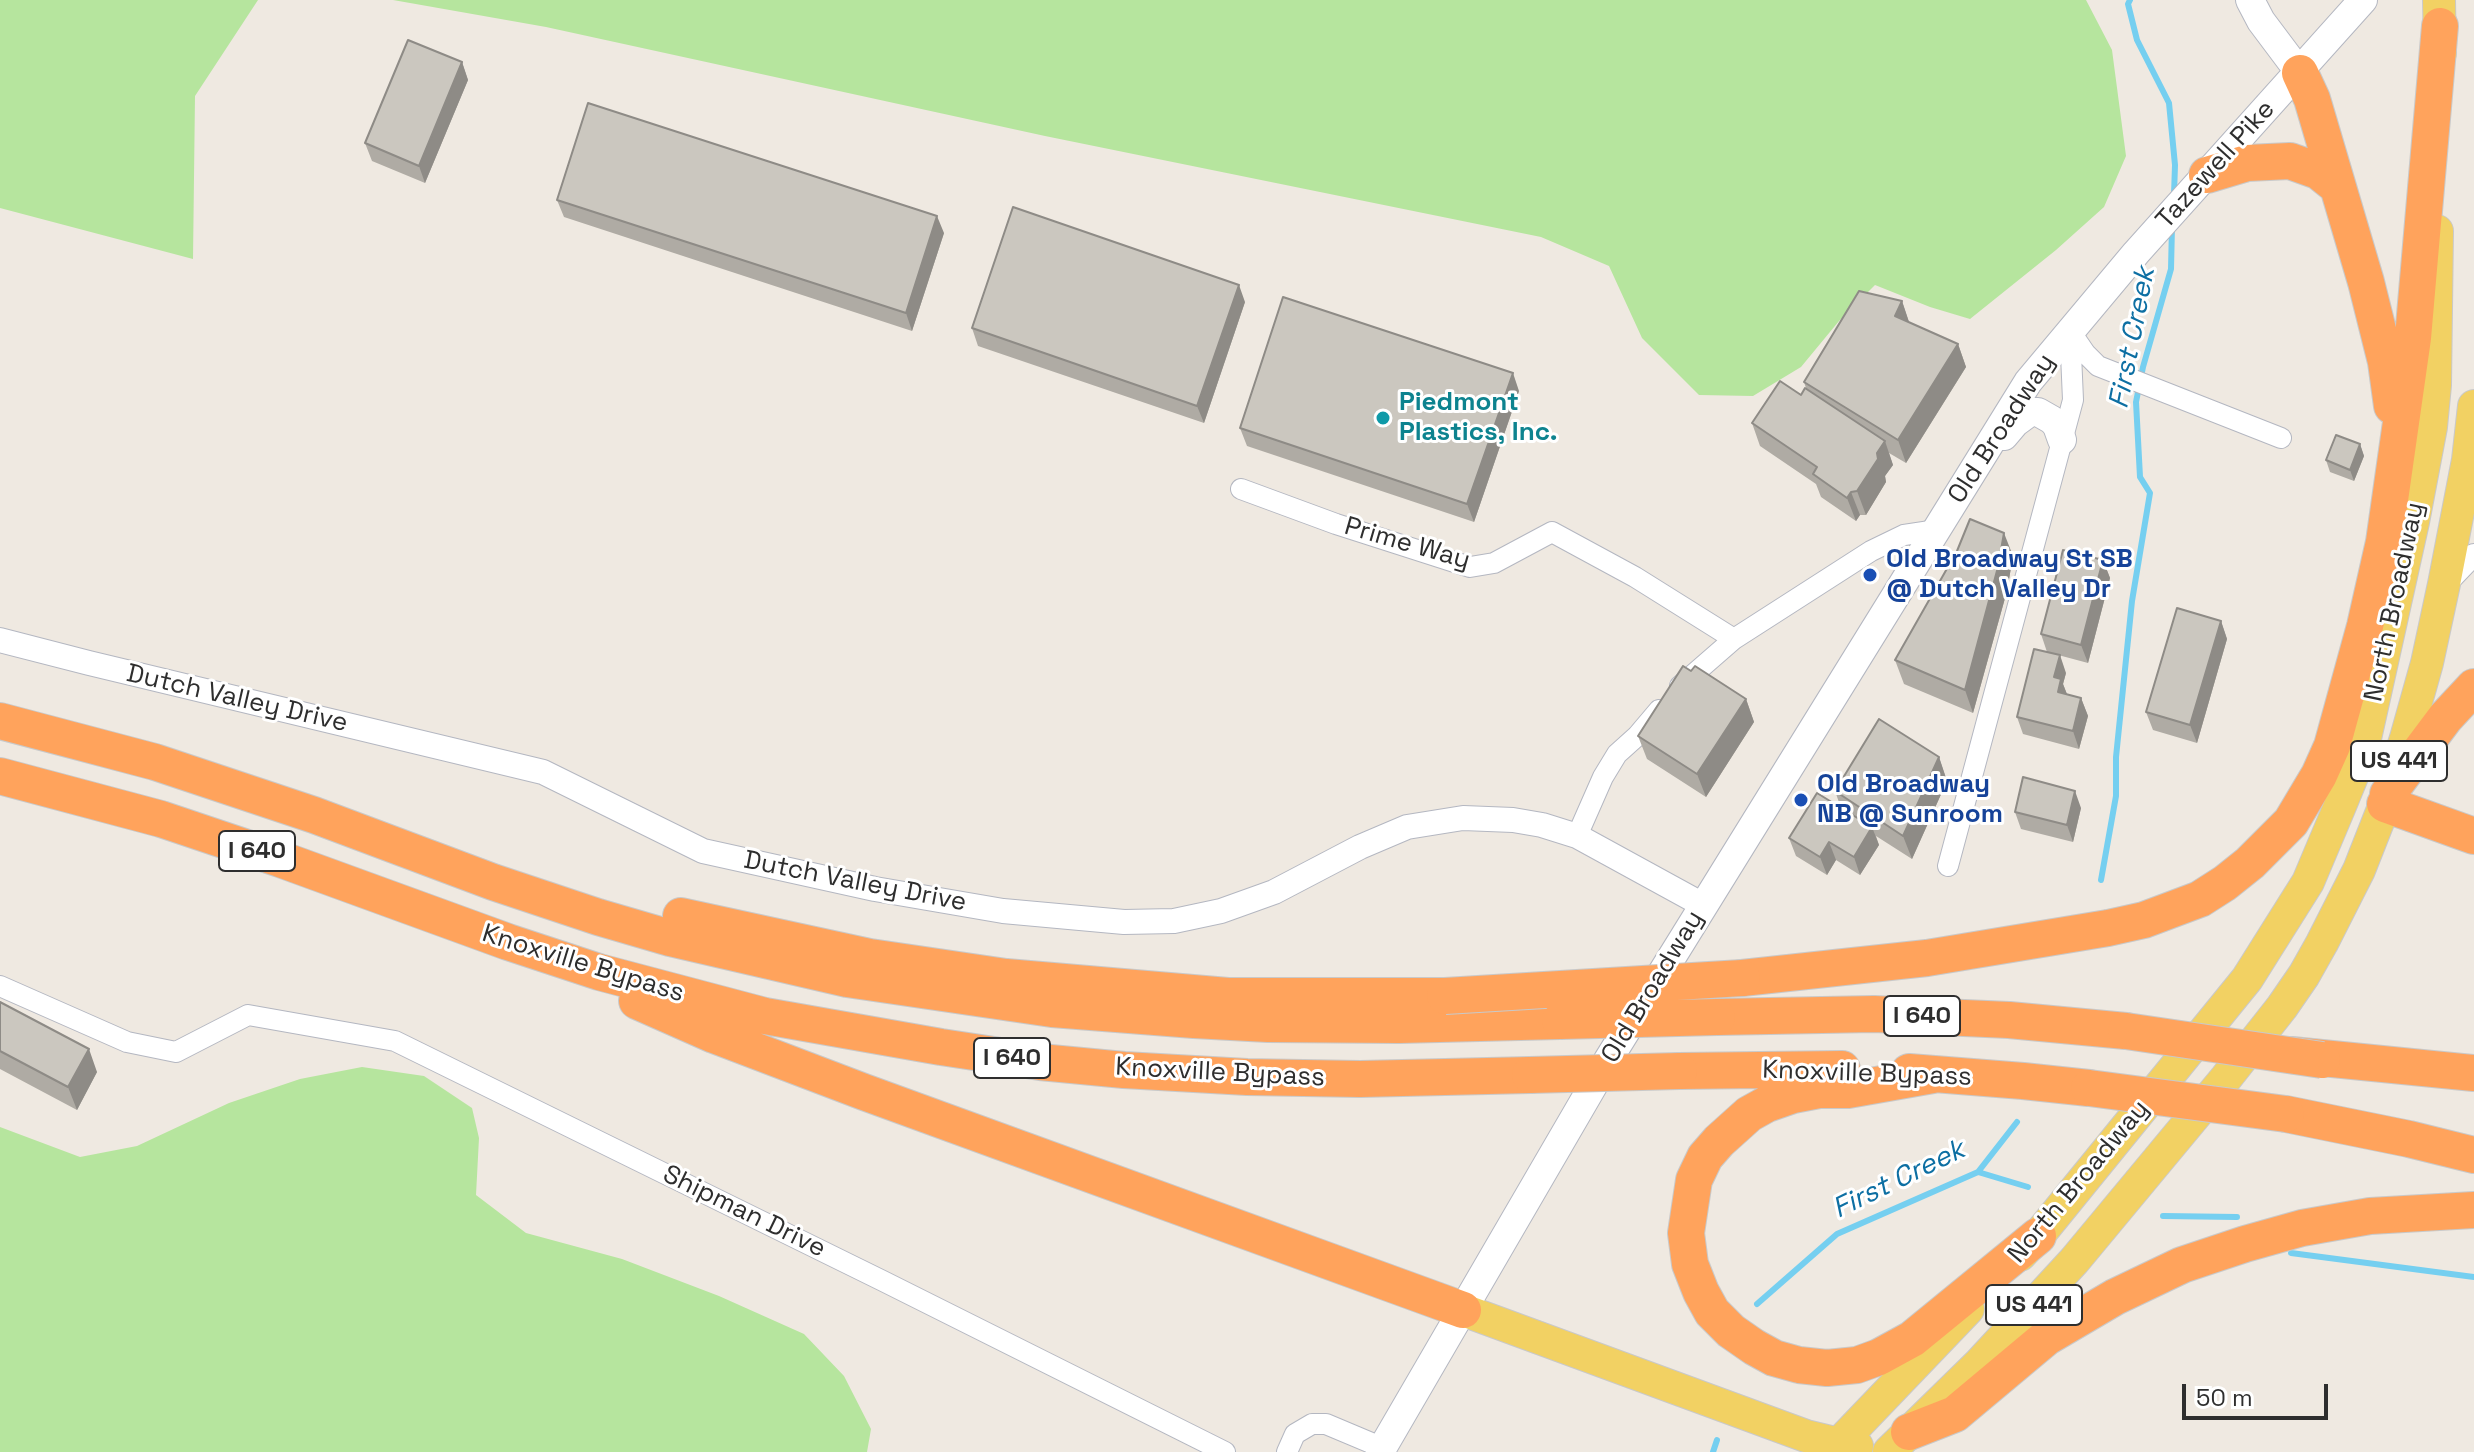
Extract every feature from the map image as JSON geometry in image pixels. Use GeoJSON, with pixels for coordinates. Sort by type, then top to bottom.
{"type":"FeatureCollection","features":[{"type":"Feature","properties":{"kind":"highway"},"geometry":{"type":"LineString","coordinates":[[0,699],[84,719],[264,775],[648,909],[870,957],[1006,977],[1228,996],[1445,996],[1742,978],[1927,958],[2108,928],[2158,916],[2200,899],[2250,863],[2291,822],[2332,746],[2369,612],[2384,542],[2413,338],[2440,13]]}},
{"type":"Feature","properties":{"kind":"highway"},"geometry":{"type":"LineString","coordinates":[[2300,73],[2312,99],[2383,349],[2396,460]]}},
{"type":"Feature","properties":{"kind":"highway"},"geometry":{"type":"LineString","coordinates":[[2197,185],[2247,163],[2290,161],[2318,171],[2338,187]]}},
{"type":"Feature","properties":{"kind":"highway"},"geometry":{"type":"LineString","coordinates":[[2474,687],[2445,718],[2386,799],[2474,836]]}},
{"type":"Feature","properties":{"kind":"highway","name":"Knoxville Bypass"},"geometry":{"type":"LineString","coordinates":[[0,721],[105,747],[180,770],[598,917],[670,938],[847,979],[1052,1009],[1268,1024],[1399,1025],[1874,1014],[2009,1020],[2126,1031],[2322,1060],[2474,1094]]}},
{"type":"Feature","properties":{"kind":"highway","name":"Knoxville Bypass"},"geometry":{"type":"LineString","coordinates":[[0,776],[161,819],[599,972],[765,1016],[1040,1062],[1247,1077],[1360,1079],[1870,1069],[2089,1088],[2286,1114],[2474,1155]]}},
{"type":"Feature","properties":{"kind":"highway"},"geometry":{"type":"LineString","coordinates":[[508,942],[714,1035],[1463,1310]]}},
{"type":"Feature","properties":{"kind":"highway"},"geometry":{"type":"LineString","coordinates":[[2277,1053],[2474,1073]]}},
{"type":"Feature","properties":{"kind":"highway"},"geometry":{"type":"LineString","coordinates":[[1933,1075],[1848,1090],[1819,1090],[1793,1095],[1749,1114],[1719,1141],[1705,1157],[1694,1180],[1686,1233],[1690,1264],[1712,1312],[1731,1331],[1774,1358],[1813,1367],[1857,1365],[1912,1339],[2038,1236]]}},
{"type":"Feature","properties":{"kind":"highway"},"geometry":{"type":"LineString","coordinates":[[1898,1443],[1955,1414],[2047,1337],[2115,1297],[2182,1265],[2302,1228],[2370,1216],[2474,1210]]}},
{"type":"Feature","properties":{"kind":"main road"},"geometry":{"type":"LineString","coordinates":[[2250,0],[2261,21],[2300,73]]}},
{"type":"Feature","properties":{"kind":"main road","name":"Tazewell Pike"},"geometry":{"type":"LineString","coordinates":[[2070,331],[2363,0]]}},
{"type":"Feature","properties":{"kind":"main road","name":"North Broadway"},"geometry":{"type":"LineString","coordinates":[[1835,1448],[2038,1236],[2247,979],[2308,882],[2362,752],[2431,427],[2435,385],[2440,13]]}},
{"type":"Feature","properties":{"kind":"main road","name":"Old Broadway"},"geometry":{"type":"LineString","coordinates":[[1381,1450],[1608,1060],[1703,905],[2028,382],[2070,331]]}},
{"type":"Feature","properties":{"kind":"main road","name":"North Broadway"},"geometry":{"type":"LineString","coordinates":[[1898,1443],[1978,1365],[2074,1261],[2282,1007],[2322,943],[2359,870],[2386,799],[2427,663],[2471,465],[2474,406]]}},
{"type":"Feature","properties":{"kind":"main road"},"geometry":{"type":"LineString","coordinates":[[1977,466],[2015,423],[2030,412],[2038,412],[2052,420],[2062,440]]}},
{"type":"Feature","properties":{"kind":"main road"},"geometry":{"type":"LineString","coordinates":[[2340,806],[2386,799]]}},
{"type":"Feature","properties":{"kind":"main road"},"geometry":{"type":"LineString","coordinates":[[1463,1310],[1751,1414],[1835,1448],[1898,1443]]}},
{"type":"Feature","properties":{"kind":"main road"},"geometry":{"type":"LineString","coordinates":[[1751,1414],[1781,1452]]}},
{"type":"Feature","properties":{"kind":"street"},"geometry":{"type":"LineString","coordinates":[[2070,331],[2098,366],[2281,438]]}},
{"type":"Feature","properties":{"kind":"street"},"geometry":{"type":"LineString","coordinates":[[1948,866],[2073,400],[2070,331]]}},
{"type":"Feature","properties":{"kind":"street","name":"Prime Way"},"geometry":{"type":"LineString","coordinates":[[1241,489],[1336,524],[1470,567],[1494,563],[1552,532],[1635,577],[1734,639]]}},
{"type":"Feature","properties":{"kind":"street","name":"Old Broadway"},"geometry":{"type":"LineString","coordinates":[[1577,836],[1603,777],[1617,754],[1637,736],[1669,696],[1734,639],[1871,551],[1904,535],[1937,530]]}},
{"type":"Feature","properties":{"kind":"street"},"geometry":{"type":"LineString","coordinates":[[2444,584],[2474,556]]}},
{"type":"Feature","properties":{"kind":"street","name":"Dutch Valley Drive"},"geometry":{"type":"LineString","coordinates":[[0,640],[543,772],[703,851],[875,889],[1003,911],[1124,922],[1174,921],[1221,911],[1274,892],[1360,847],[1407,827],[1463,818],[1513,820],[1577,836],[1703,905]]}},
{"type":"Feature","properties":{"kind":"street","name":"Shipman Drive"},"geometry":{"type":"LineString","coordinates":[[0,986],[127,1042],[176,1052],[248,1015],[395,1041],[1225,1452]]}},
{"type":"Feature","properties":{"kind":"street"},"geometry":{"type":"LineString","coordinates":[[1287,1452],[1295,1434],[1312,1424],[1326,1424],[1381,1450]]}},
{"type":"Feature","properties":{"kind":"green space"},"geometry":{"type":"Polygon","coordinates":[[[0,0],[258,0],[195,96],[193,259],[0,208],[0,0]]]}},
{"type":"Feature","properties":{"kind":"green space"},"geometry":{"type":"Polygon","coordinates":[[[393,0],[2086,0],[2112,50],[2126,156],[2104,207],[1970,319],[1875,285],[1839,321],[1801,367],[1753,396],[1699,395],[1642,338],[1609,266],[1541,237],[1045,136],[546,27],[393,0]]]}},
{"type":"Feature","properties":{"kind":"green space"},"geometry":{"type":"Polygon","coordinates":[[[362,1067],[424,1076],[472,1108],[479,1138],[476,1195],[526,1233],[622,1259],[719,1296],[804,1334],[844,1376],[871,1429],[867,1452],[0,1452],[0,1127],[80,1157],[137,1146],[229,1103],[300,1079],[362,1067]]]}},
{"type":"Feature","properties":{"kind":"building"},"geometry":{"type":"Polygon","coordinates":[[[408,40],[462,62],[419,166],[365,143],[408,40]]]}},
{"type":"Feature","properties":{"kind":"building"},"geometry":{"type":"Polygon","coordinates":[[[588,103],[937,216],[906,313],[557,200],[588,103]]]}},
{"type":"Feature","properties":{"kind":"building"},"geometry":{"type":"Polygon","coordinates":[[[1013,207],[1239,285],[1197,406],[972,328],[1013,207]]]}},
{"type":"Feature","properties":{"kind":"building"},"geometry":{"type":"Polygon","coordinates":[[[1859,291],[1902,301],[1895,316],[1958,344],[1898,440],[1804,382],[1859,291]]]}},
{"type":"Feature","properties":{"kind":"building","name":"Piedmont Plastics, Inc."},"geometry":{"type":"Polygon","coordinates":[[[1283,297],[1513,373],[1467,504],[1240,428],[1283,297]]]}},
{"type":"Feature","properties":{"kind":"building"},"geometry":{"type":"Polygon","coordinates":[[[1780,381],[1801,395],[1805,388],[1885,441],[1877,453],[1878,459],[1857,491],[1851,492],[1847,498],[1813,474],[1817,467],[1752,423],[1780,381]]]}},
{"type":"Feature","properties":{"kind":"building"},"geometry":{"type":"Polygon","coordinates":[[[2336,435],[2360,444],[2350,470],[2326,460],[2336,435]]]}},
{"type":"Feature","properties":{"kind":"building"},"geometry":{"type":"Polygon","coordinates":[[[1970,519],[2004,533],[1965,690],[1895,660],[1957,551],[1970,519]]]}},
{"type":"Feature","properties":{"kind":"building"},"geometry":{"type":"Polygon","coordinates":[[[2063,550],[2103,560],[2081,645],[2041,634],[2063,550]]]}},
{"type":"Feature","properties":{"kind":"building"},"geometry":{"type":"Polygon","coordinates":[[[2177,608],[2221,621],[2190,725],[2146,712],[2177,608]]]}},
{"type":"Feature","properties":{"kind":"building"},"geometry":{"type":"Polygon","coordinates":[[[2034,649],[2060,655],[2054,677],[2061,679],[2058,692],[2081,698],[2073,731],[2017,717],[2034,649]]]}},
{"type":"Feature","properties":{"kind":"building"},"geometry":{"type":"Polygon","coordinates":[[[1683,666],[1691,671],[1695,666],[1746,699],[1697,774],[1638,736],[1683,666]]]}},
{"type":"Feature","properties":{"kind":"building"},"geometry":{"type":"Polygon","coordinates":[[[1879,719],[1939,757],[1903,836],[1835,791],[1879,719]]]}},
{"type":"Feature","properties":{"kind":"building"},"geometry":{"type":"Polygon","coordinates":[[[2023,777],[2075,791],[2067,825],[2015,812],[2023,777]]]}},
{"type":"Feature","properties":{"kind":"building"},"geometry":{"type":"Polygon","coordinates":[[[1817,793],[1872,827],[1854,857],[1829,842],[1820,857],[1789,838],[1817,793]]]}},
{"type":"Feature","properties":{"kind":"building"},"geometry":{"type":"Polygon","coordinates":[[[0,1002],[89,1049],[68,1087],[0,1051],[0,1002]]]}},
{"type":"Feature","properties":{"kind":"waterway","name":"First Creek"},"geometry":{"type":"LineString","coordinates":[[2130,0],[2128,4],[2137,40],[2169,103],[2175,165],[2174,195]]}},
{"type":"Feature","properties":{"kind":"waterway","name":"First Creek"},"geometry":{"type":"LineString","coordinates":[[2101,880],[2116,796],[2116,757],[2132,601],[2150,493],[2140,477],[2136,402],[2171,269],[2172,226]]}},
{"type":"Feature","properties":{"kind":"waterway","name":"First Creek"},"geometry":{"type":"LineString","coordinates":[[1757,1304],[1837,1234],[1978,1172],[2017,1122]]}},
{"type":"Feature","properties":{"kind":"waterway"},"geometry":{"type":"LineString","coordinates":[[1978,1172],[2028,1187]]}},
{"type":"Feature","properties":{"kind":"waterway"},"geometry":{"type":"LineString","coordinates":[[2163,1216],[2237,1217]]}},
{"type":"Feature","properties":{"kind":"waterway"},"geometry":{"type":"LineString","coordinates":[[2291,1253],[2474,1277]]}},
{"type":"Feature","properties":{"kind":"waterway","name":"First Creek"},"geometry":{"type":"LineString","coordinates":[[1713,1452],[1717,1440]]}},
{"type":"Feature","properties":{"kind":"place","name":"Piedmont Plastics, Inc."},"geometry":{"type":"Point","coordinates":[1383,418]}},
{"type":"Feature","properties":{"kind":"place","name":"Old Broadway St SB @ Dutch Valley Dr"},"geometry":{"type":"Point","coordinates":[1870,575]}},
{"type":"Feature","properties":{"kind":"place","name":"Old Broadway NB @ Sunroom"},"geometry":{"type":"Point","coordinates":[1801,800]}}]}
